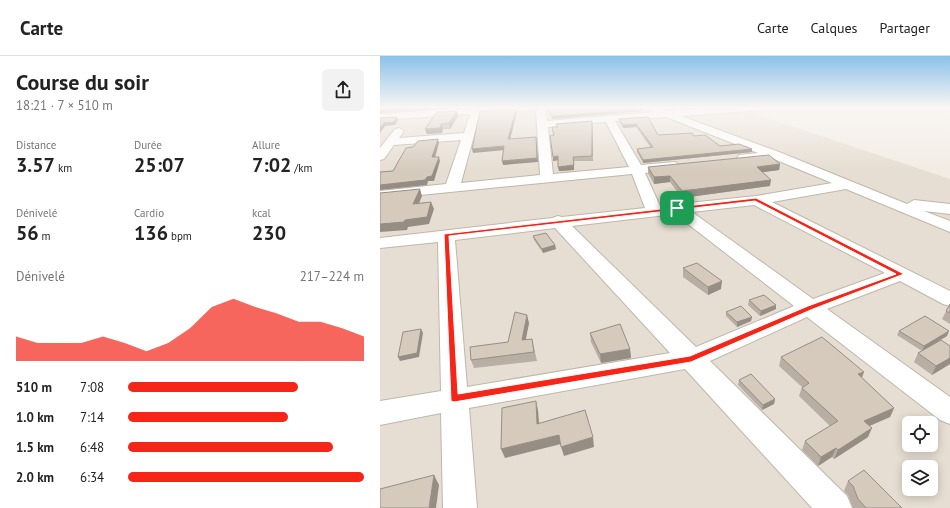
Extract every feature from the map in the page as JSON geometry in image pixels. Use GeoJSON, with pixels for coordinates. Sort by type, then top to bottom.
{"type":"FeatureCollection","features":[{"type":"Feature","properties":{"kind":"street"},"geometry":{"type":"LineString","coordinates":[[380,156],[401,128]]}},
{"type":"Feature","properties":{"kind":"street"},"geometry":{"type":"LineString","coordinates":[[452,189],[471,128]]}},
{"type":"Feature","properties":{"kind":"street"},"geometry":{"type":"LineString","coordinates":[[542,128],[547,179]]}},
{"type":"Feature","properties":{"kind":"street"},"geometry":{"type":"LineString","coordinates":[[614,128],[637,170],[654,210]]}},
{"type":"Feature","properties":{"kind":"street"},"geometry":{"type":"LineString","coordinates":[[705,128],[775,155],[950,227]]}},
{"type":"Feature","properties":{"kind":"street"},"geometry":{"type":"LineString","coordinates":[[391,142],[468,136]]}},
{"type":"Feature","properties":{"kind":"street"},"geometry":{"type":"LineString","coordinates":[[729,160],[775,155]]}},
{"type":"Feature","properties":{"kind":"street"},"geometry":{"type":"LineString","coordinates":[[380,195],[690,164]]}},
{"type":"Feature","properties":{"kind":"street"},"geometry":{"type":"LineString","coordinates":[[380,243],[654,210],[756,200],[848,185]]}},
{"type":"Feature","properties":{"kind":"street"},"geometry":{"type":"LineString","coordinates":[[756,200],[950,299]]}},
{"type":"Feature","properties":{"kind":"street"},"geometry":{"type":"LineString","coordinates":[[894,204],[950,209]]}},
{"type":"Feature","properties":{"kind":"street"},"geometry":{"type":"LineString","coordinates":[[677,208],[950,412]]}},
{"type":"Feature","properties":{"kind":"street"},"geometry":{"type":"LineString","coordinates":[[558,221],[835,508]]}},
{"type":"Feature","properties":{"kind":"street"},"geometry":{"type":"LineString","coordinates":[[446,235],[460,508]]}},
{"type":"Feature","properties":{"kind":"street"},"geometry":{"type":"LineString","coordinates":[[380,413],[454,398],[691,359],[811,307],[901,274]]}},
{"type":"Feature","properties":{"kind":"shaded area"},"geometry":{"type":"Polygon","coordinates":[[[380,128],[797,128],[950,179],[950,508],[380,508],[380,128]]]}},
{"type":"Feature","properties":{"kind":"building"},"geometry":{"type":"Polygon","coordinates":[[[476,128],[511,128],[508,139],[536,137],[537,158],[502,161],[504,146],[472,149],[476,128]]]}},
{"type":"Feature","properties":{"kind":"building"},"geometry":{"type":"Polygon","coordinates":[[[552,128],[592,128],[592,156],[573,157],[574,165],[558,167],[558,156],[553,157],[550,136],[554,135],[552,128]]]}},
{"type":"Feature","properties":{"kind":"building"},"geometry":{"type":"Polygon","coordinates":[[[639,128],[654,128],[658,135],[692,133],[694,136],[705,135],[720,146],[739,144],[752,149],[643,160],[637,149],[653,147],[639,128]]]}},
{"type":"Feature","properties":{"kind":"building"},"geometry":{"type":"Polygon","coordinates":[[[438,139],[432,157],[439,157],[432,176],[427,177],[425,180],[380,185],[380,172],[393,171],[406,148],[413,147],[418,141],[438,139]]]}},
{"type":"Feature","properties":{"kind":"building"},"geometry":{"type":"Polygon","coordinates":[[[769,155],[780,164],[757,167],[771,180],[682,191],[670,176],[654,177],[648,167],[769,155]]]}},
{"type":"Feature","properties":{"kind":"building"},"geometry":{"type":"Polygon","coordinates":[[[420,189],[413,204],[431,202],[427,217],[405,220],[404,222],[380,224],[380,193],[420,189]]]}},
{"type":"Feature","properties":{"kind":"building"},"geometry":{"type":"Polygon","coordinates":[[[546,233],[555,245],[542,249],[533,236],[546,233]]]}},
{"type":"Feature","properties":{"kind":"building"},"geometry":{"type":"Polygon","coordinates":[[[697,263],[722,281],[708,287],[683,268],[697,263]]]}},
{"type":"Feature","properties":{"kind":"building"},"geometry":{"type":"Polygon","coordinates":[[[764,295],[776,305],[761,311],[749,300],[764,295]]]}},
{"type":"Feature","properties":{"kind":"building"},"geometry":{"type":"Polygon","coordinates":[[[950,304],[950,313],[946,311],[950,304]]]}},
{"type":"Feature","properties":{"kind":"building"},"geometry":{"type":"Polygon","coordinates":[[[741,306],[752,317],[737,322],[726,312],[741,306]]]}},
{"type":"Feature","properties":{"kind":"building"},"geometry":{"type":"Polygon","coordinates":[[[515,312],[527,315],[522,340],[532,339],[534,352],[471,360],[470,347],[508,342],[515,312]]]}},
{"type":"Feature","properties":{"kind":"building"},"geometry":{"type":"Polygon","coordinates":[[[925,316],[949,331],[924,346],[899,331],[925,316]]]}},
{"type":"Feature","properties":{"kind":"building"},"geometry":{"type":"Polygon","coordinates":[[[620,324],[630,349],[600,354],[590,333],[620,324]]]}},
{"type":"Feature","properties":{"kind":"building"},"geometry":{"type":"Polygon","coordinates":[[[421,329],[417,353],[398,357],[403,332],[421,329]]]}},
{"type":"Feature","properties":{"kind":"building"},"geometry":{"type":"Polygon","coordinates":[[[822,337],[864,372],[858,374],[894,408],[864,421],[872,428],[838,450],[836,448],[821,457],[805,441],[838,421],[802,388],[809,383],[781,357],[822,337]]]}},
{"type":"Feature","properties":{"kind":"building"},"geometry":{"type":"Polygon","coordinates":[[[941,340],[950,346],[950,358],[936,366],[918,353],[941,340]]]}},
{"type":"Feature","properties":{"kind":"building"},"geometry":{"type":"Polygon","coordinates":[[[751,374],[775,399],[763,405],[739,380],[751,374]]]}},
{"type":"Feature","properties":{"kind":"building"},"geometry":{"type":"Polygon","coordinates":[[[536,401],[537,424],[585,410],[593,437],[561,447],[559,435],[501,449],[502,408],[536,401]]]}},
{"type":"Feature","properties":{"kind":"building"},"geometry":{"type":"Polygon","coordinates":[[[864,470],[902,508],[866,508],[858,499],[853,486],[848,481],[864,470]]]}},
{"type":"Feature","properties":{"kind":"building"},"geometry":{"type":"Polygon","coordinates":[[[434,475],[429,508],[380,508],[380,489],[434,475]]]}},
{"type":"Feature","properties":{"kind":"route"},"geometry":{"type":"LineString","coordinates":[[756,200],[901,274],[811,307],[691,359],[454,398],[446,235],[677,208],[756,200]]}}]}
